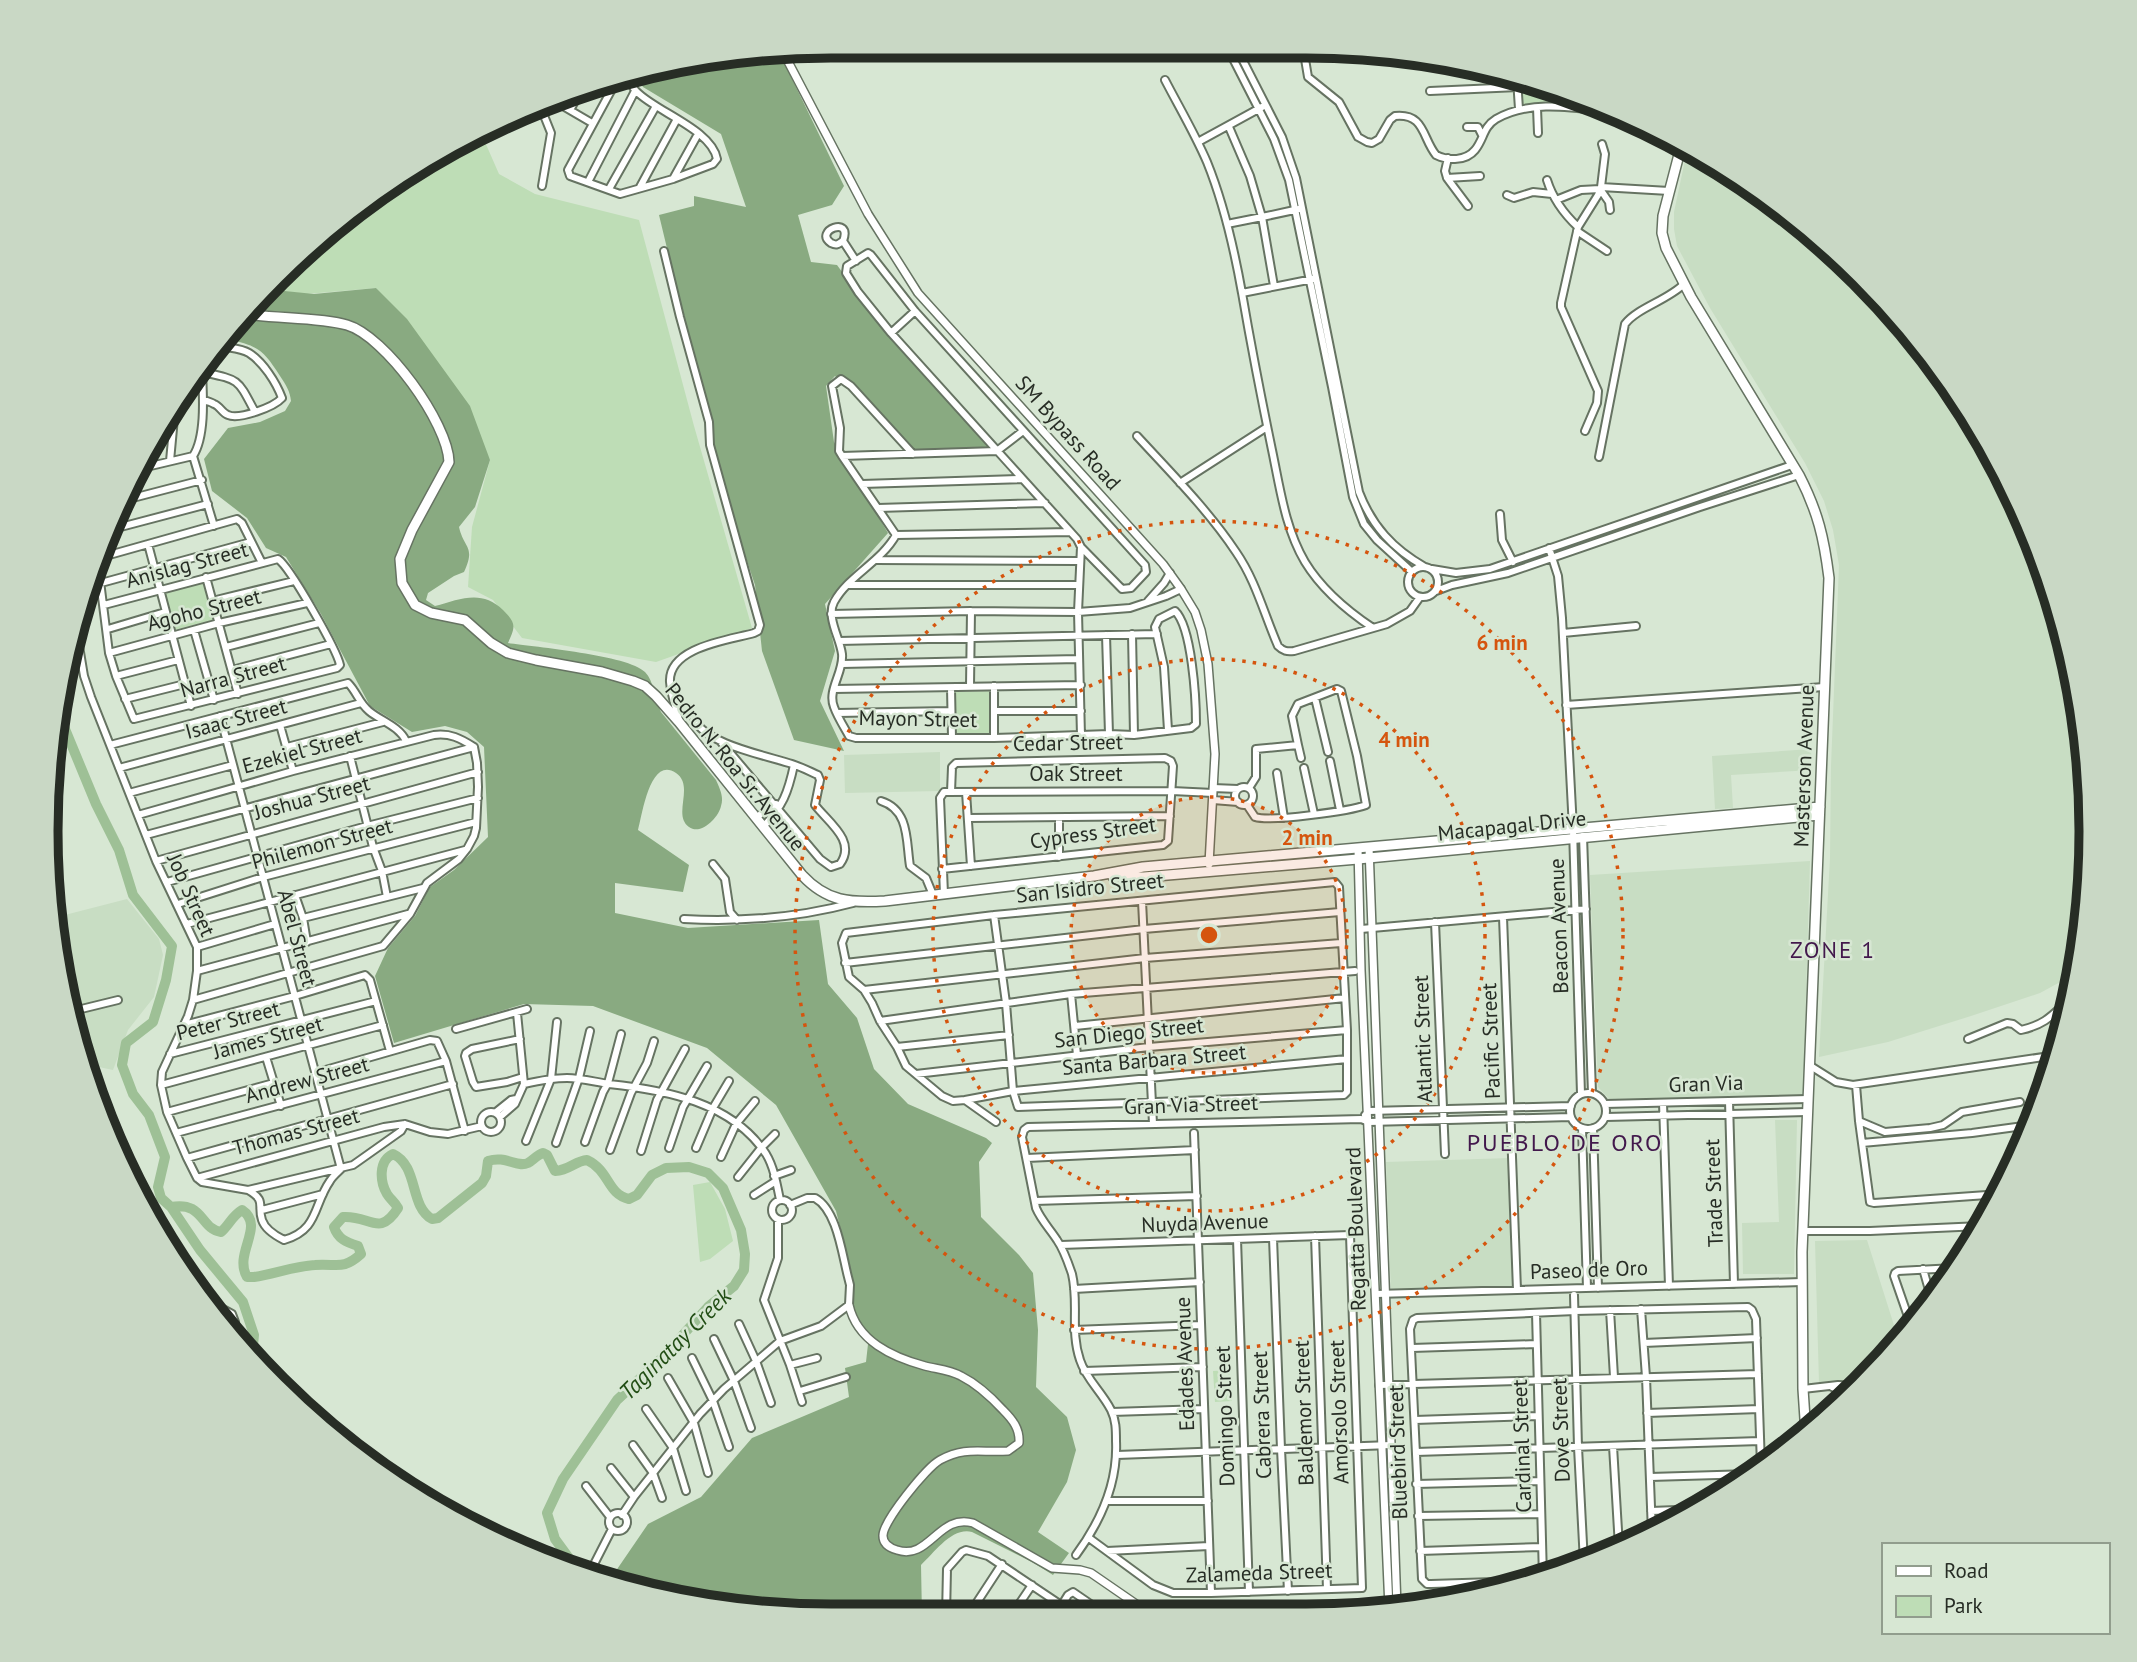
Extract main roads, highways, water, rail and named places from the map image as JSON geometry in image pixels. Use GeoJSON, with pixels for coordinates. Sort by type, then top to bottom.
{"type":"FeatureCollection","features":[{"type":"Feature","properties":{"kind":"main road","name":"Masterson Avenue"},"geometry":{"type":"LineString","coordinates":[[1679,154],[1663,216],[1662,233],[1666,248],[1684,284],[1799,475],[1818,515],[1828,566],[1803,1231],[1805,1421]]}},
{"type":"Feature","properties":{"kind":"main road","name":"Pedro N. Roa Sr. Avenue"},"geometry":{"type":"LineString","coordinates":[[256,315],[333,322],[359,330],[382,347],[400,366],[424,401],[449,450],[449,462],[412,530],[400,559],[402,583],[415,605],[431,613],[465,620],[491,643],[508,653],[602,672],[640,684],[656,696],[679,722],[812,886],[833,898],[858,902],[1094,876],[1143,867],[1209,866]]}},
{"type":"Feature","properties":{"kind":"main road","name":"Macapagal Drive"},"geometry":{"type":"LineString","coordinates":[[1209,866],[1369,847],[1578,833],[1819,811]]}},
{"type":"Feature","properties":{"kind":"main road","name":"Macapagal Drive"},"geometry":{"type":"LineString","coordinates":[[1209,866],[1358,859],[1578,833]]}},
{"type":"Feature","properties":{"kind":"waterway"},"geometry":{"type":"LineString","coordinates":[[64,728],[96,804],[119,850],[133,895],[172,946],[166,980],[153,1022],[126,1043],[122,1065],[133,1094],[149,1115],[165,1157],[158,1187],[161,1198],[171,1207],[200,1250],[243,1302],[254,1335],[253,1344]]}},
{"type":"Feature","properties":{"kind":"waterway","name":"Taginatay Creek"},"geometry":{"type":"LineString","coordinates":[[171,1207],[190,1208],[214,1230],[221,1232],[242,1210],[249,1216],[251,1224],[244,1268],[247,1277],[254,1277],[307,1266],[349,1263],[361,1254],[358,1246],[343,1240],[334,1227],[343,1217],[379,1224],[391,1217],[398,1208],[388,1196],[382,1172],[388,1157],[393,1154],[407,1167],[420,1205],[432,1219],[438,1218],[482,1183],[488,1161],[500,1159],[524,1164],[543,1153],[547,1155],[555,1171],[587,1160],[600,1170],[616,1192],[629,1199],[637,1195],[652,1175],[666,1168],[689,1167],[708,1173],[723,1188],[741,1230],[745,1254],[744,1270],[734,1286],[708,1307],[662,1358],[617,1400],[563,1479],[547,1513],[555,1539],[569,1558]]}},
{"type":"Feature","properties":{"kind":"district","name":"ZONE 1"},"geometry":{"type":"Point","coordinates":[1833,950]}},
{"type":"Feature","properties":{"kind":"district","name":"PUEBLO DE ORO"},"geometry":{"type":"Point","coordinates":[1565,1143]}}]}
